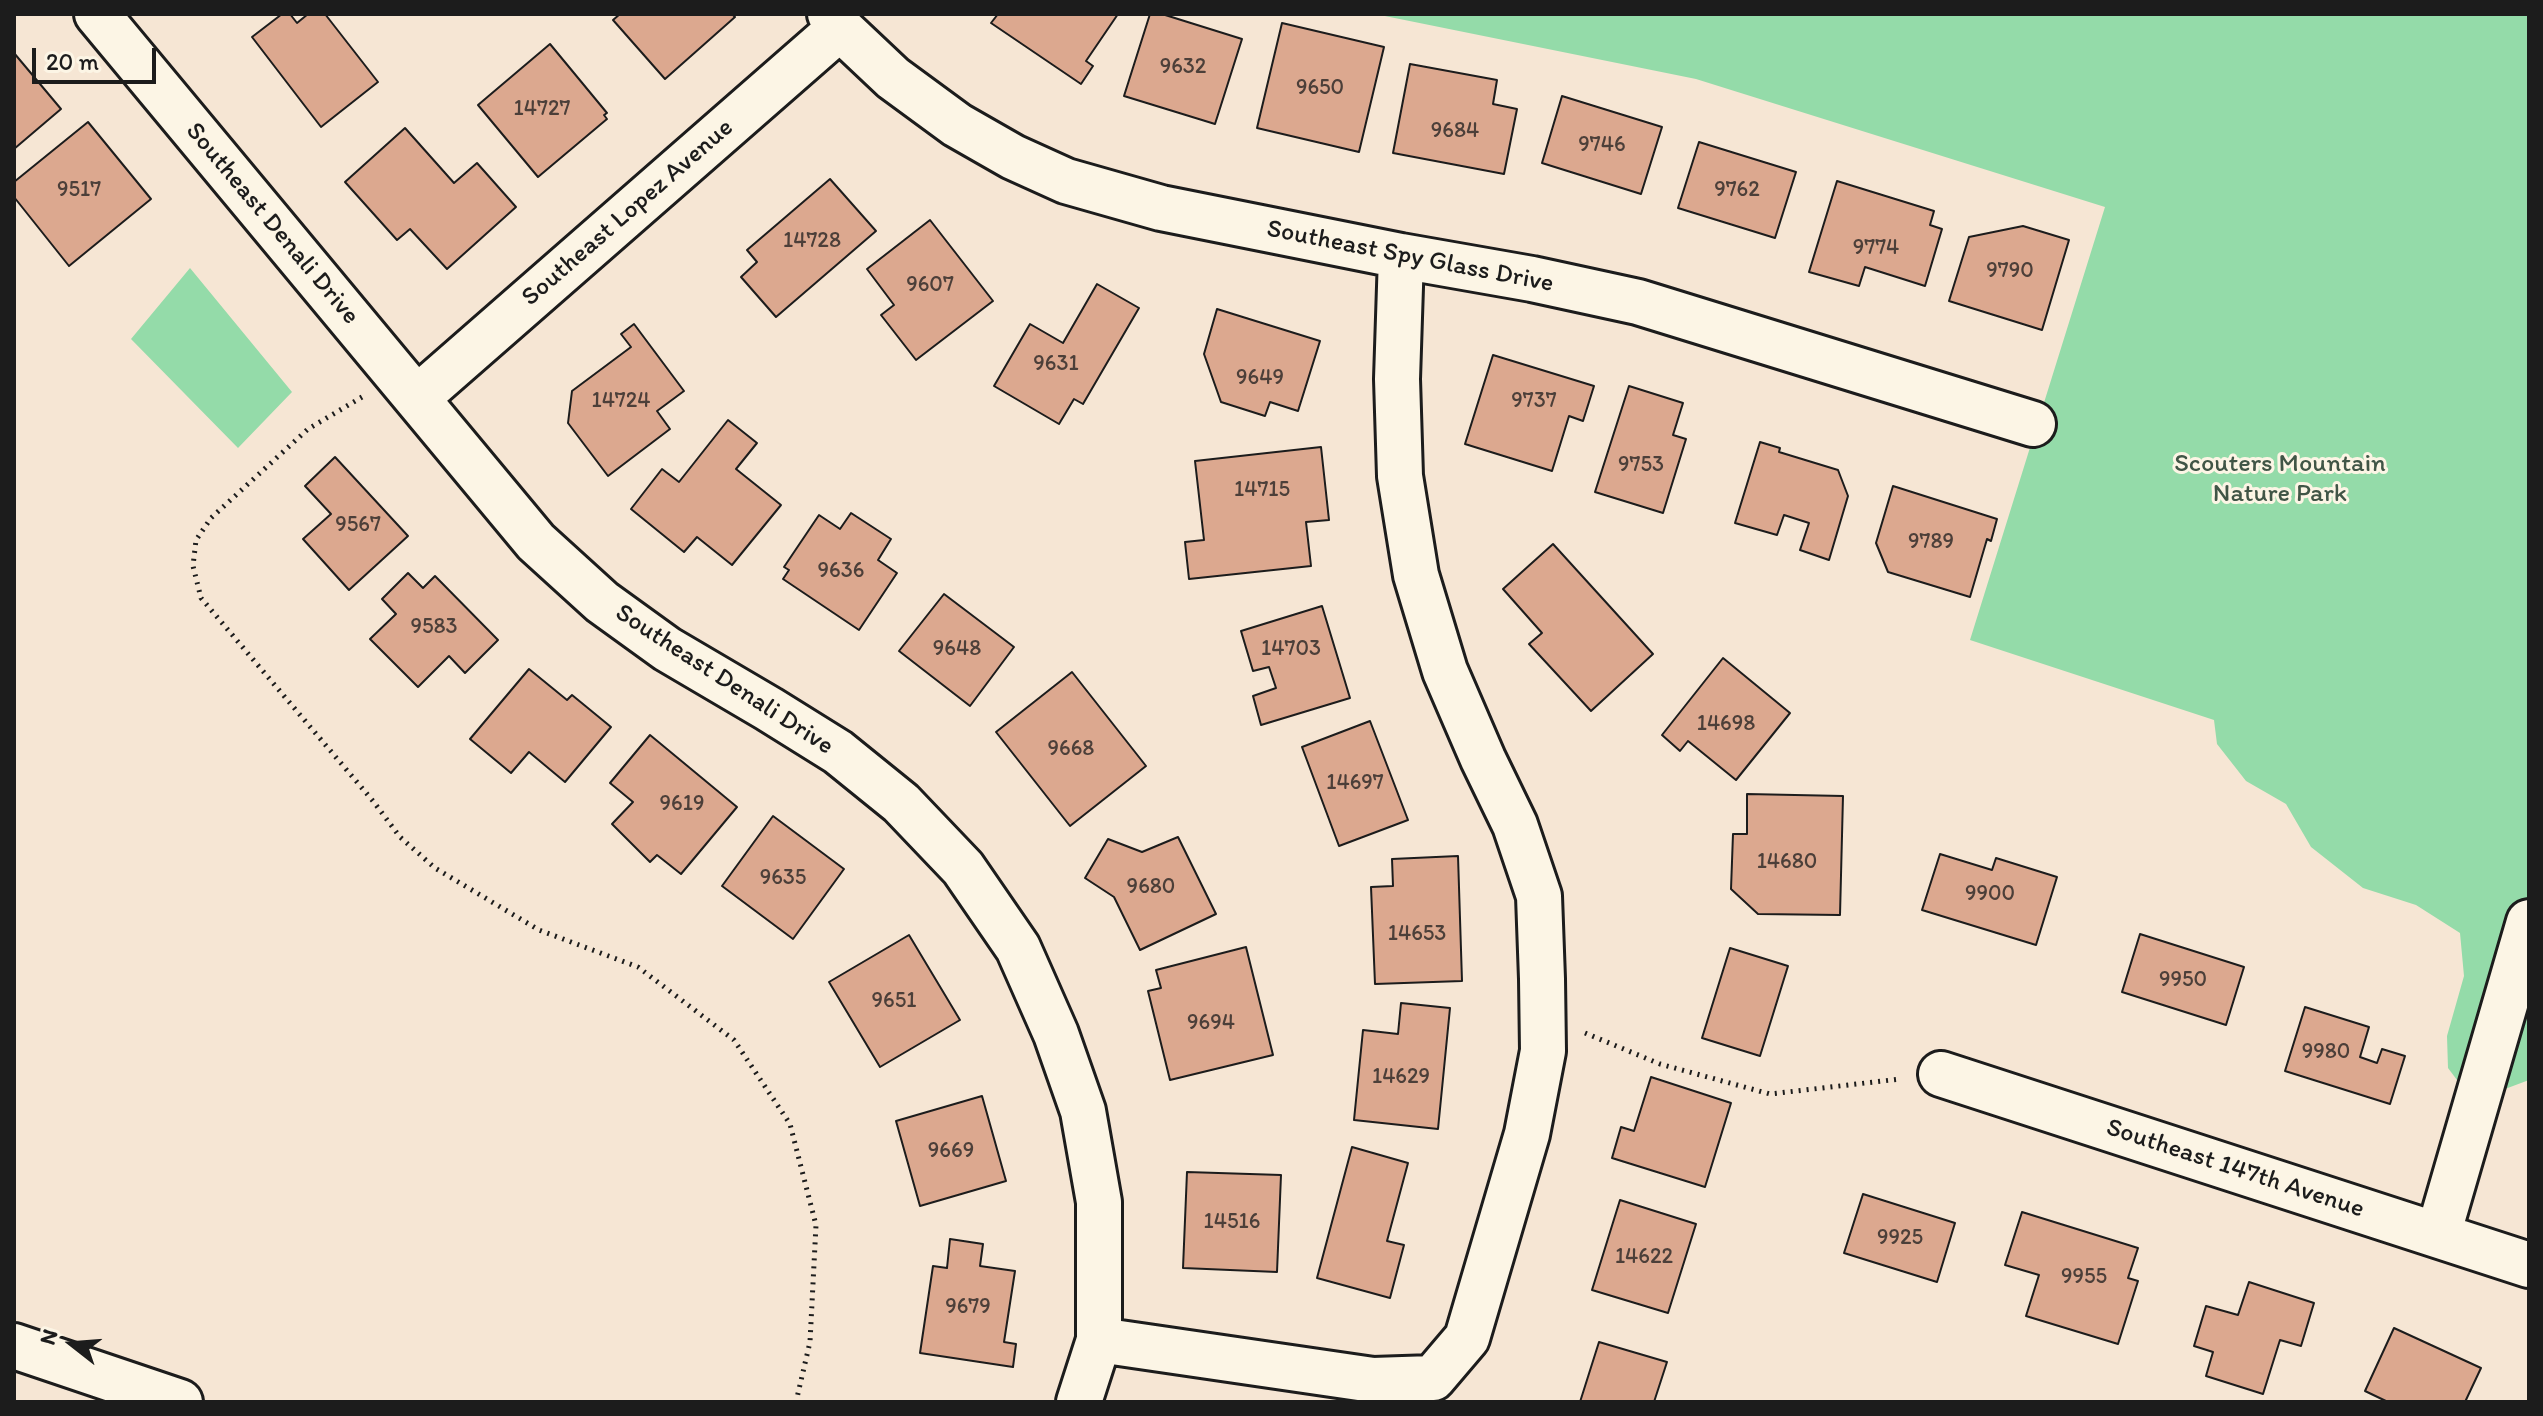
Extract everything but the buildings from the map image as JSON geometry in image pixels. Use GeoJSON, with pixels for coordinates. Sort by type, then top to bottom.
{"type":"FeatureCollection","features":[{"type":"Feature","properties":{"kind":"street","name":"Southeast Denali Drive"},"geometry":{"type":"LineString","coordinates":[[97,14],[536,542],[602,602],[667,649],[838,752],[901,803],[963,868],[1018,948],[1056,1034],[1083,1111],[1099,1202],[1099,1340],[1079,1402]]}},
{"type":"Feature","properties":{"kind":"street","name":"Southeast Lopez Avenue"},"geometry":{"type":"LineString","coordinates":[[417,398],[835,21]]}},
{"type":"Feature","properties":{"kind":"street","name":"Southeast Spy Glass Drive"},"geometry":{"type":"LineString","coordinates":[[835,21],[893,78],[957,125],[1013,157],[1066,181],[1161,208],[1638,302],[2033,424]]}},
{"type":"Feature","properties":{"kind":"street"},"geometry":{"type":"LineString","coordinates":[[1099,1340],[1373,1380],[1433,1378],[1467,1338],[1527,1134],[1543,1051],[1539,896],[1515,825],[1445,671],[1416,575],[1400,476],[1397,379],[1401,256]]}},
{"type":"Feature","properties":{"kind":"street"},"geometry":{"type":"LineString","coordinates":[[2438,1235],[2529,922]]}},
{"type":"Feature","properties":{"kind":"street","name":"Southeast 147th Avenue"},"geometry":{"type":"LineString","coordinates":[[1941,1074],[2529,1265]]}},
{"type":"Feature","properties":{"kind":"street"},"geometry":{"type":"LineString","coordinates":[[14,1346],[180,1402]]}},
{"type":"Feature","properties":{"kind":"path"},"geometry":{"type":"LineString","coordinates":[[366,395],[308,429],[211,518],[196,540],[193,566],[201,598],[400,837],[435,868],[539,930],[638,967],[734,1040],[790,1124],[816,1225],[810,1342],[796,1402]]}},
{"type":"Feature","properties":{"kind":"path"},"geometry":{"type":"LineString","coordinates":[[1543,1051],[1583,1054],[1584,1033],[1660,1064],[1770,1094],[1941,1074]]}},
{"type":"Feature","properties":{"kind":"green space","name":"Scouters Mountain Nature Park"},"geometry":{"type":"Polygon","coordinates":[[[1375,14],[2529,14],[2529,1080],[2497,1092],[2463,1088],[2448,1068],[2447,1036],[2464,976],[2460,933],[2416,905],[2363,888],[2311,847],[2286,804],[2246,781],[2217,744],[2214,720],[1970,640],[2105,207],[1696,79],[1375,14]]]}},
{"type":"Feature","properties":{"kind":"green space"},"geometry":{"type":"Polygon","coordinates":[[[190,268],[292,392],[238,448],[131,339],[190,268]]]}}]}
